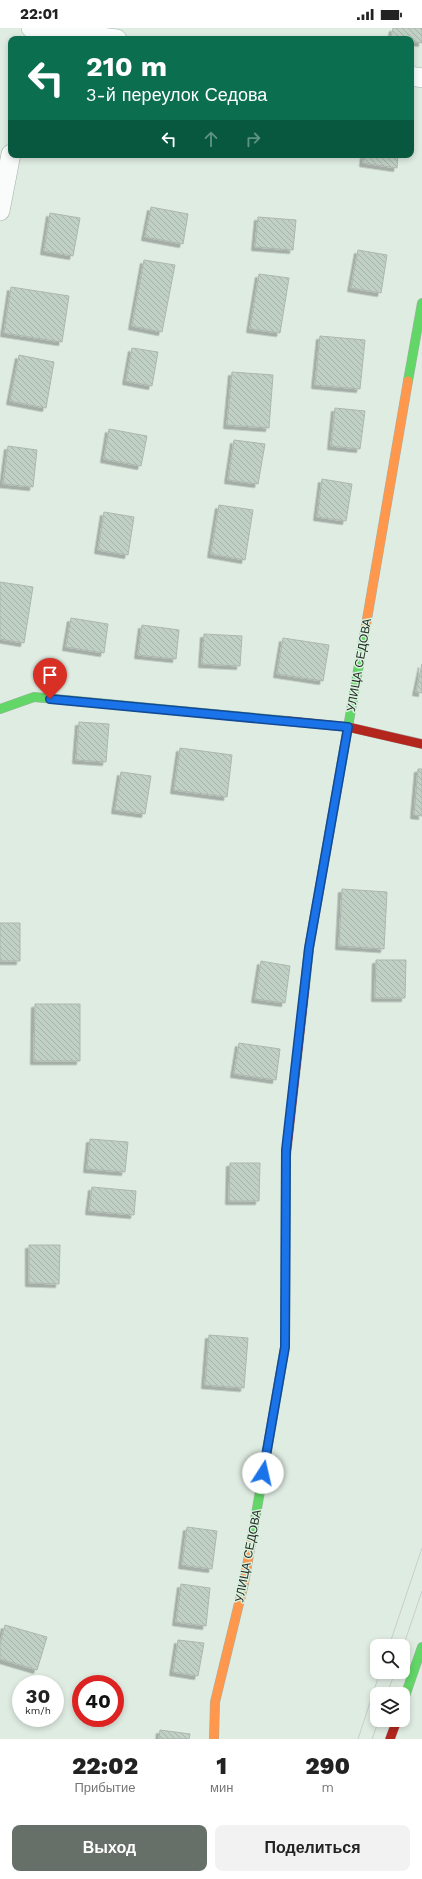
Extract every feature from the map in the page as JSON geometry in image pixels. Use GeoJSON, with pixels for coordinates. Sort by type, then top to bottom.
{"type":"FeatureCollection","features":[{"type":"Feature","properties":{"kind":"street"},"geometry":{"type":"LineString","coordinates":[[34,31],[86,36]]}},
{"type":"Feature","properties":{"kind":"street"},"geometry":{"type":"LineString","coordinates":[[0,211],[10,158]]}},
{"type":"Feature","properties":{"kind":"street","name":"УЛИЦА СЕДОВА"},"geometry":{"type":"LineString","coordinates":[[214,1739],[215,1702],[244,1583],[285,1347],[286,1150],[309,948],[422,303]]}},
{"type":"Feature","properties":{"kind":"street"},"geometry":{"type":"LineString","coordinates":[[0,709],[34,698],[348,727],[422,744]]}},
{"type":"Feature","properties":{"kind":"street"},"geometry":{"type":"LineString","coordinates":[[408,1687],[422,1647]]}},
{"type":"Feature","properties":{"kind":"street"},"geometry":{"type":"LineString","coordinates":[[390,1739],[394,1727]]}},
{"type":"Feature","properties":{"kind":"building"},"geometry":{"type":"Polygon","coordinates":[[[393,28],[422,28],[422,43],[414,42],[414,36],[391,36],[393,28]]]}},
{"type":"Feature","properties":{"kind":"building"},"geometry":{"type":"Polygon","coordinates":[[[364,158],[398,158],[397,168],[363,163],[364,158]]]}},
{"type":"Feature","properties":{"kind":"building"},"geometry":{"type":"Polygon","coordinates":[[[151,207],[188,214],[183,244],[145,237],[151,207]]]}},
{"type":"Feature","properties":{"kind":"building"},"geometry":{"type":"Polygon","coordinates":[[[50,213],[80,218],[73,256],[44,251],[50,213]]]}},
{"type":"Feature","properties":{"kind":"building"},"geometry":{"type":"Polygon","coordinates":[[[258,217],[296,220],[293,250],[255,247],[258,217]]]}},
{"type":"Feature","properties":{"kind":"building"},"geometry":{"type":"Polygon","coordinates":[[[358,250],[387,255],[381,293],[351,288],[358,250]]]}},
{"type":"Feature","properties":{"kind":"building"},"geometry":{"type":"Polygon","coordinates":[[[144,260],[175,265],[162,332],[132,326],[144,260]]]}},
{"type":"Feature","properties":{"kind":"building"},"geometry":{"type":"Polygon","coordinates":[[[259,274],[289,278],[280,333],[250,329],[259,274]]]}},
{"type":"Feature","properties":{"kind":"building"},"geometry":{"type":"Polygon","coordinates":[[[11,287],[69,296],[62,342],[4,333],[11,287]]]}},
{"type":"Feature","properties":{"kind":"building"},"geometry":{"type":"Polygon","coordinates":[[[320,336],[365,340],[360,389],[315,385],[320,336]]]}},
{"type":"Feature","properties":{"kind":"building"},"geometry":{"type":"Polygon","coordinates":[[[132,348],[158,352],[152,386],[126,381],[132,348]]]}},
{"type":"Feature","properties":{"kind":"building"},"geometry":{"type":"Polygon","coordinates":[[[19,355],[54,362],[46,408],[10,401],[19,355]]]}},
{"type":"Feature","properties":{"kind":"building"},"geometry":{"type":"Polygon","coordinates":[[[232,372],[273,375],[269,428],[227,425],[232,372]]]}},
{"type":"Feature","properties":{"kind":"building"},"geometry":{"type":"Polygon","coordinates":[[[335,408],[365,411],[360,449],[331,446],[335,408]]]}},
{"type":"Feature","properties":{"kind":"building"},"geometry":{"type":"Polygon","coordinates":[[[109,429],[147,436],[141,466],[104,459],[109,429]]]}},
{"type":"Feature","properties":{"kind":"building"},"geometry":{"type":"Polygon","coordinates":[[[234,440],[265,444],[258,484],[228,480],[234,440]]]}},
{"type":"Feature","properties":{"kind":"building"},"geometry":{"type":"Polygon","coordinates":[[[8,446],[37,450],[33,487],[3,484],[8,446]]]}},
{"type":"Feature","properties":{"kind":"building"},"geometry":{"type":"Polygon","coordinates":[[[322,479],[352,484],[346,521],[317,517],[322,479]]]}},
{"type":"Feature","properties":{"kind":"building"},"geometry":{"type":"Polygon","coordinates":[[[219,505],[253,510],[245,560],[211,554],[219,505]]]}},
{"type":"Feature","properties":{"kind":"building"},"geometry":{"type":"Polygon","coordinates":[[[104,512],[134,517],[128,555],[98,550],[104,512]]]}},
{"type":"Feature","properties":{"kind":"building"},"geometry":{"type":"Polygon","coordinates":[[[0,582],[33,587],[24,643],[0,639],[0,582]]]}},
{"type":"Feature","properties":{"kind":"building"},"geometry":{"type":"Polygon","coordinates":[[[71,618],[108,624],[104,653],[66,647],[71,618]]]}},
{"type":"Feature","properties":{"kind":"building"},"geometry":{"type":"Polygon","coordinates":[[[142,625],[179,630],[176,659],[138,655],[142,625]]]}},
{"type":"Feature","properties":{"kind":"building"},"geometry":{"type":"Polygon","coordinates":[[[204,634],[242,636],[240,666],[202,664],[204,634]]]}},
{"type":"Feature","properties":{"kind":"building"},"geometry":{"type":"Polygon","coordinates":[[[283,638],[329,645],[323,681],[277,674],[283,638]]]}},
{"type":"Feature","properties":{"kind":"building"},"geometry":{"type":"Polygon","coordinates":[[[422,664],[422,693],[416,692],[422,664]]]}},
{"type":"Feature","properties":{"kind":"building"},"geometry":{"type":"Polygon","coordinates":[[[79,722],[109,724],[106,762],[76,760],[79,722]]]}},
{"type":"Feature","properties":{"kind":"building"},"geometry":{"type":"Polygon","coordinates":[[[180,748],[232,755],[227,797],[174,790],[180,748]]]}},
{"type":"Feature","properties":{"kind":"building"},"geometry":{"type":"Polygon","coordinates":[[[418,769],[422,769],[422,816],[414,815],[418,769]]]}},
{"type":"Feature","properties":{"kind":"building"},"geometry":{"type":"Polygon","coordinates":[[[121,772],[151,776],[145,814],[115,810],[121,772]]]}},
{"type":"Feature","properties":{"kind":"building"},"geometry":{"type":"Polygon","coordinates":[[[342,889],[387,892],[384,949],[339,946],[342,889]]]}},
{"type":"Feature","properties":{"kind":"building"},"geometry":{"type":"Polygon","coordinates":[[[0,923],[20,923],[20,961],[0,961],[0,923]]]}},
{"type":"Feature","properties":{"kind":"building"},"geometry":{"type":"Polygon","coordinates":[[[376,960],[406,960],[405,998],[375,998],[376,960]]]}},
{"type":"Feature","properties":{"kind":"building"},"geometry":{"type":"Polygon","coordinates":[[[261,961],[290,966],[285,1003],[255,999],[261,961]]]}},
{"type":"Feature","properties":{"kind":"building"},"geometry":{"type":"Polygon","coordinates":[[[35,1004],[80,1004],[80,1061],[34,1061],[35,1004]]]}},
{"type":"Feature","properties":{"kind":"building"},"geometry":{"type":"Polygon","coordinates":[[[239,1043],[280,1049],[276,1080],[234,1074],[239,1043]]]}},
{"type":"Feature","properties":{"kind":"building"},"geometry":{"type":"Polygon","coordinates":[[[90,1139],[128,1142],[125,1172],[87,1169],[90,1139]]]}},
{"type":"Feature","properties":{"kind":"building"},"geometry":{"type":"Polygon","coordinates":[[[230,1163],[260,1163],[259,1201],[229,1201],[230,1163]]]}},
{"type":"Feature","properties":{"kind":"building"},"geometry":{"type":"Polygon","coordinates":[[[92,1187],[136,1191],[134,1215],[89,1211],[92,1187]]]}},
{"type":"Feature","properties":{"kind":"building"},"geometry":{"type":"Polygon","coordinates":[[[29,1245],[60,1245],[59,1284],[29,1283],[29,1245]]]}},
{"type":"Feature","properties":{"kind":"building"},"geometry":{"type":"Polygon","coordinates":[[[209,1335],[248,1338],[244,1388],[205,1385],[209,1335]]]}},
{"type":"Feature","properties":{"kind":"building"},"geometry":{"type":"Polygon","coordinates":[[[187,1527],[217,1531],[212,1569],[182,1565],[187,1527]]]}},
{"type":"Feature","properties":{"kind":"building"},"geometry":{"type":"Polygon","coordinates":[[[181,1584],[210,1588],[206,1626],[176,1622],[181,1584]]]}},
{"type":"Feature","properties":{"kind":"building"},"geometry":{"type":"Polygon","coordinates":[[[5,1625],[47,1637],[37,1670],[0,1659],[0,1644],[5,1625]]]}},
{"type":"Feature","properties":{"kind":"building"},"geometry":{"type":"Polygon","coordinates":[[[178,1640],[204,1643],[198,1676],[173,1672],[178,1640]]]}},
{"type":"Feature","properties":{"kind":"building"},"geometry":{"type":"Polygon","coordinates":[[[160,1730],[190,1734],[189,1739],[159,1739],[160,1730]]]}},
{"type":"Feature","properties":{"kind":"tram line"},"geometry":{"type":"LineString","coordinates":[[391,1639],[422,1548]]}},
{"type":"Feature","properties":{"kind":"tram line"},"geometry":{"type":"LineString","coordinates":[[406,1639],[422,1591]]}},
{"type":"Feature","properties":{"kind":"tram line"},"geometry":{"type":"LineString","coordinates":[[358,1739],[378,1679]]}},
{"type":"Feature","properties":{"kind":"tram line"},"geometry":{"type":"LineString","coordinates":[[390,1687],[392,1679]]}},
{"type":"Feature","properties":{"kind":"tram line"},"geometry":{"type":"LineString","coordinates":[[372,1739],[376,1727]]}},
{"type":"Feature","properties":{"kind":"traffic: fast"},"geometry":{"type":"LineString","coordinates":[[408,381],[422,303]]}},
{"type":"Feature","properties":{"kind":"traffic: fast"},"geometry":{"type":"LineString","coordinates":[[305,986],[309,948],[366,625]]}},
{"type":"Feature","properties":{"kind":"traffic: fast"},"geometry":{"type":"LineString","coordinates":[[0,709],[34,697],[288,721]]}},
{"type":"Feature","properties":{"kind":"traffic: fast"},"geometry":{"type":"LineString","coordinates":[[251,1543],[285,1347],[286,1156]]}},
{"type":"Feature","properties":{"kind":"traffic: fast"},"geometry":{"type":"LineString","coordinates":[[408,1687],[422,1647]]}},
{"type":"Feature","properties":{"kind":"traffic: slow"},"geometry":{"type":"LineString","coordinates":[[366,625],[408,381]]}},
{"type":"Feature","properties":{"kind":"traffic: slow"},"geometry":{"type":"LineString","coordinates":[[214,1739],[215,1702],[244,1583],[251,1543]]}},
{"type":"Feature","properties":{"kind":"traffic: jam"},"geometry":{"type":"LineString","coordinates":[[288,721],[348,727],[422,744]]}},
{"type":"Feature","properties":{"kind":"traffic: jam"},"geometry":{"type":"LineString","coordinates":[[286,1156],[305,986]]}},
{"type":"Feature","properties":{"kind":"traffic: jam"},"geometry":{"type":"LineString","coordinates":[[390,1739],[394,1727]]}},
{"type":"Feature","properties":{"kind":"route"},"geometry":{"type":"LineString","coordinates":[[50,699],[348,727],[309,948],[300,1026],[286,1150],[285,1347],[263,1473]]}}]}
